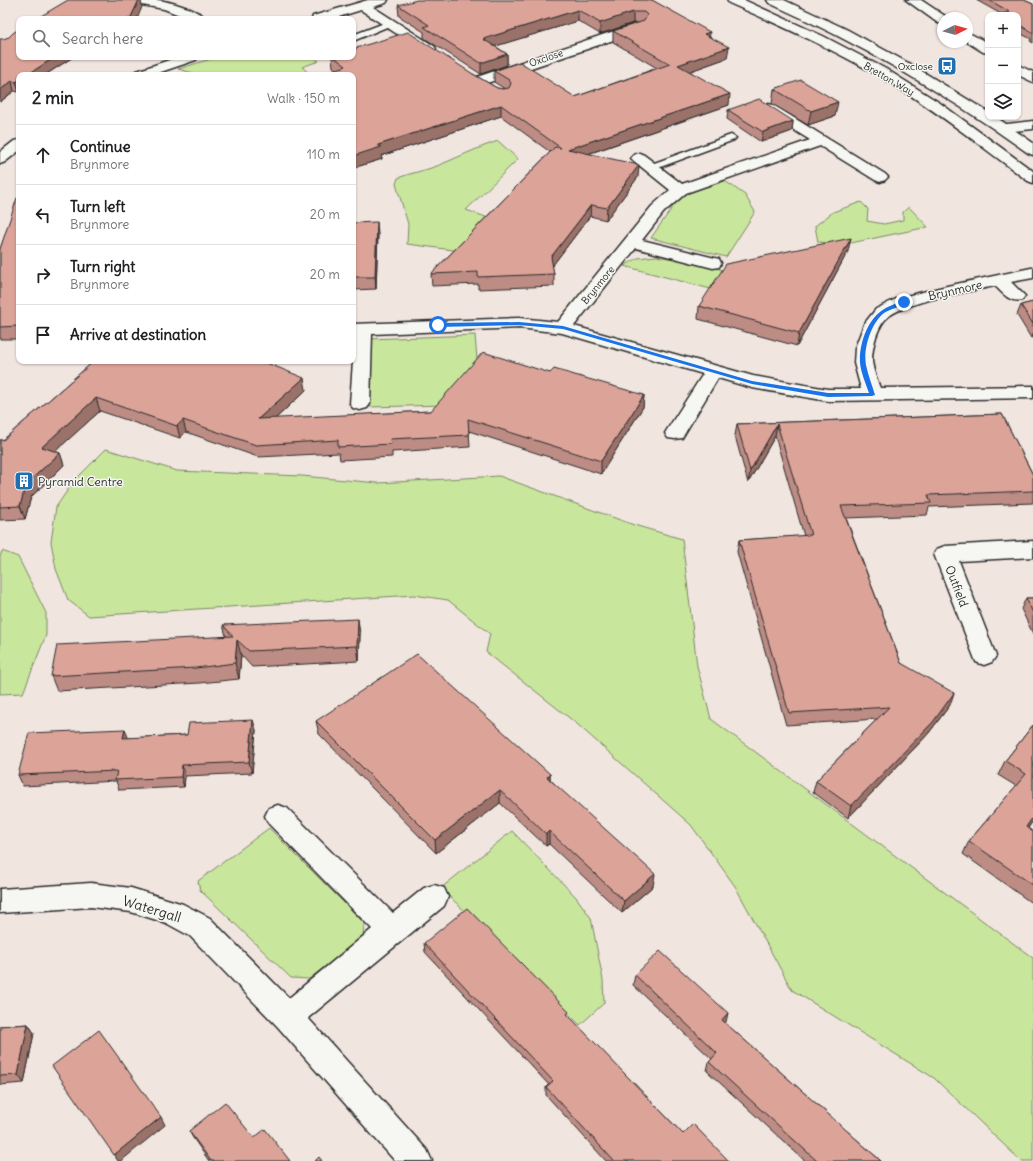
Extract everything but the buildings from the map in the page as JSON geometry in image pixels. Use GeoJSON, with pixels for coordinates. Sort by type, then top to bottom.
{"type":"FeatureCollection","features":[{"type":"Feature","properties":{"kind":"street"},"geometry":{"type":"LineString","coordinates":[[135,0],[163,2],[194,16]]}},
{"type":"Feature","properties":{"kind":"street"},"geometry":{"type":"LineString","coordinates":[[328,16],[382,0]]}},
{"type":"Feature","properties":{"kind":"street","name":"Bretton Way"},"geometry":{"type":"LineString","coordinates":[[733,0],[799,30],[901,84],[975,134],[1033,178]]}},
{"type":"Feature","properties":{"kind":"street","name":"Bretton Way"},"geometry":{"type":"LineString","coordinates":[[773,0],[804,13],[874,48],[929,80],[1003,128],[1033,150]]}},
{"type":"Feature","properties":{"kind":"street"},"geometry":{"type":"LineString","coordinates":[[912,0],[937,16]]}},
{"type":"Feature","properties":{"kind":"street"},"geometry":{"type":"LineString","coordinates":[[363,6],[441,57]]}},
{"type":"Feature","properties":{"kind":"street"},"geometry":{"type":"LineString","coordinates":[[598,26],[614,35]]}},
{"type":"Feature","properties":{"kind":"street","name":"Oxclose"},"geometry":{"type":"LineString","coordinates":[[479,81],[638,27]]}},
{"type":"Feature","properties":{"kind":"street"},"geometry":{"type":"LineString","coordinates":[[973,40],[985,48]]}},
{"type":"Feature","properties":{"kind":"street"},"geometry":{"type":"LineString","coordinates":[[148,72],[182,60]]}},
{"type":"Feature","properties":{"kind":"street"},"geometry":{"type":"LineString","coordinates":[[1021,71],[1033,78]]}},
{"type":"Feature","properties":{"kind":"street"},"geometry":{"type":"LineString","coordinates":[[466,73],[491,88]]}},
{"type":"Feature","properties":{"kind":"street"},"geometry":{"type":"LineString","coordinates":[[765,107],[880,177]]}},
{"type":"Feature","properties":{"kind":"street"},"geometry":{"type":"LineString","coordinates":[[1003,128],[1033,125]]}},
{"type":"Feature","properties":{"kind":"street","name":"Brynmore"},"geometry":{"type":"LineString","coordinates":[[563,328],[658,209],[680,190],[821,141]]}},
{"type":"Feature","properties":{"kind":"street"},"geometry":{"type":"LineString","coordinates":[[0,159],[16,146]]}},
{"type":"Feature","properties":{"kind":"street"},"geometry":{"type":"LineString","coordinates":[[639,158],[680,190]]}},
{"type":"Feature","properties":{"kind":"street"},"geometry":{"type":"LineString","coordinates":[[632,242],[713,264]]}},
{"type":"Feature","properties":{"kind":"street","name":"Brynmore"},"geometry":{"type":"LineString","coordinates":[[872,395],[863,363],[864,348],[872,324],[882,313],[904,302],[1031,273]]}},
{"type":"Feature","properties":{"kind":"street","name":"Brynmore"},"geometry":{"type":"LineString","coordinates":[[999,280],[1016,296]]}},
{"type":"Feature","properties":{"kind":"street"},"geometry":{"type":"LineString","coordinates":[[360,404],[358,329],[519,324],[563,328],[752,382],[828,395],[1033,392]]}},
{"type":"Feature","properties":{"kind":"street"},"geometry":{"type":"LineString","coordinates":[[675,433],[713,372]]}},
{"type":"Feature","properties":{"kind":"street","name":"Outfield"},"geometry":{"type":"LineString","coordinates":[[984,656],[944,554],[1033,549]]}},
{"type":"Feature","properties":{"kind":"street"},"geometry":{"type":"LineString","coordinates":[[278,816],[392,930]]}},
{"type":"Feature","properties":{"kind":"street","name":"Watergall"},"geometry":{"type":"LineString","coordinates":[[0,901],[91,895],[131,900],[173,913],[200,927],[288,1017],[416,1161]]}},
{"type":"Feature","properties":{"kind":"street"},"geometry":{"type":"LineString","coordinates":[[288,1017],[434,897]]}},
{"type":"Feature","properties":{"kind":"lane"},"geometry":{"type":"LineString","coordinates":[[356,37],[390,24]]}},
{"type":"Feature","properties":{"kind":"lane"},"geometry":{"type":"LineString","coordinates":[[652,168],[732,138]]}},
{"type":"Feature","properties":{"kind":"green space"},"geometry":{"type":"Polygon","coordinates":[[[207,60],[319,61],[302,67],[308,72],[189,72],[178,69],[207,60]]]}},
{"type":"Feature","properties":{"kind":"green space"},"geometry":{"type":"Polygon","coordinates":[[[498,141],[518,159],[466,210],[489,218],[468,252],[407,244],[408,224],[396,184],[398,178],[437,166],[498,141]]]}},
{"type":"Feature","properties":{"kind":"green space"},"geometry":{"type":"Polygon","coordinates":[[[725,181],[745,195],[755,212],[726,257],[651,238],[681,195],[725,181]]]}},
{"type":"Feature","properties":{"kind":"green space"},"geometry":{"type":"Polygon","coordinates":[[[861,202],[868,209],[867,221],[884,224],[903,220],[903,212],[909,207],[928,227],[846,244],[818,242],[815,226],[833,212],[861,202]]]}},
{"type":"Feature","properties":{"kind":"green space"},"geometry":{"type":"Polygon","coordinates":[[[656,256],[693,262],[784,286],[771,305],[624,266],[638,258],[656,256]]]}},
{"type":"Feature","properties":{"kind":"green space"},"geometry":{"type":"Polygon","coordinates":[[[475,335],[477,359],[445,405],[368,407],[369,339],[475,335]]]}},
{"type":"Feature","properties":{"kind":"green space"},"geometry":{"type":"Polygon","coordinates":[[[106,449],[177,471],[302,476],[378,483],[499,476],[634,525],[682,539],[697,666],[711,719],[1033,958],[1033,1161],[1021,1161],[934,1078],[792,990],[735,886],[691,825],[577,724],[486,652],[490,634],[448,600],[414,595],[89,616],[68,600],[56,569],[51,542],[56,507],[74,481],[106,449]]]}},
{"type":"Feature","properties":{"kind":"green space"},"geometry":{"type":"Polygon","coordinates":[[[2,551],[18,557],[46,613],[46,635],[23,693],[0,694],[0,557],[2,551]]]}},
{"type":"Feature","properties":{"kind":"green space"},"geometry":{"type":"Polygon","coordinates":[[[269,828],[364,923],[363,937],[309,979],[291,978],[200,890],[198,881],[269,828]]]}},
{"type":"Feature","properties":{"kind":"green space"},"geometry":{"type":"Polygon","coordinates":[[[512,831],[576,897],[591,918],[603,980],[604,1003],[580,1025],[441,888],[512,831]]]}},
{"type":"Feature","properties":{"kind":"place","name":"Oxclose"},"geometry":{"type":"Point","coordinates":[947,66]}},
{"type":"Feature","properties":{"kind":"place","name":"Pyramid Centre"},"geometry":{"type":"Point","coordinates":[24,481]}},
{"type":"Feature","properties":{"kind":"route"},"geometry":{"type":"LineString","coordinates":[[438,325],[519,324],[563,328],[752,382],[828,395],[872,395],[863,363],[864,348],[868,332],[872,324],[882,313],[904,302]]}}]}
